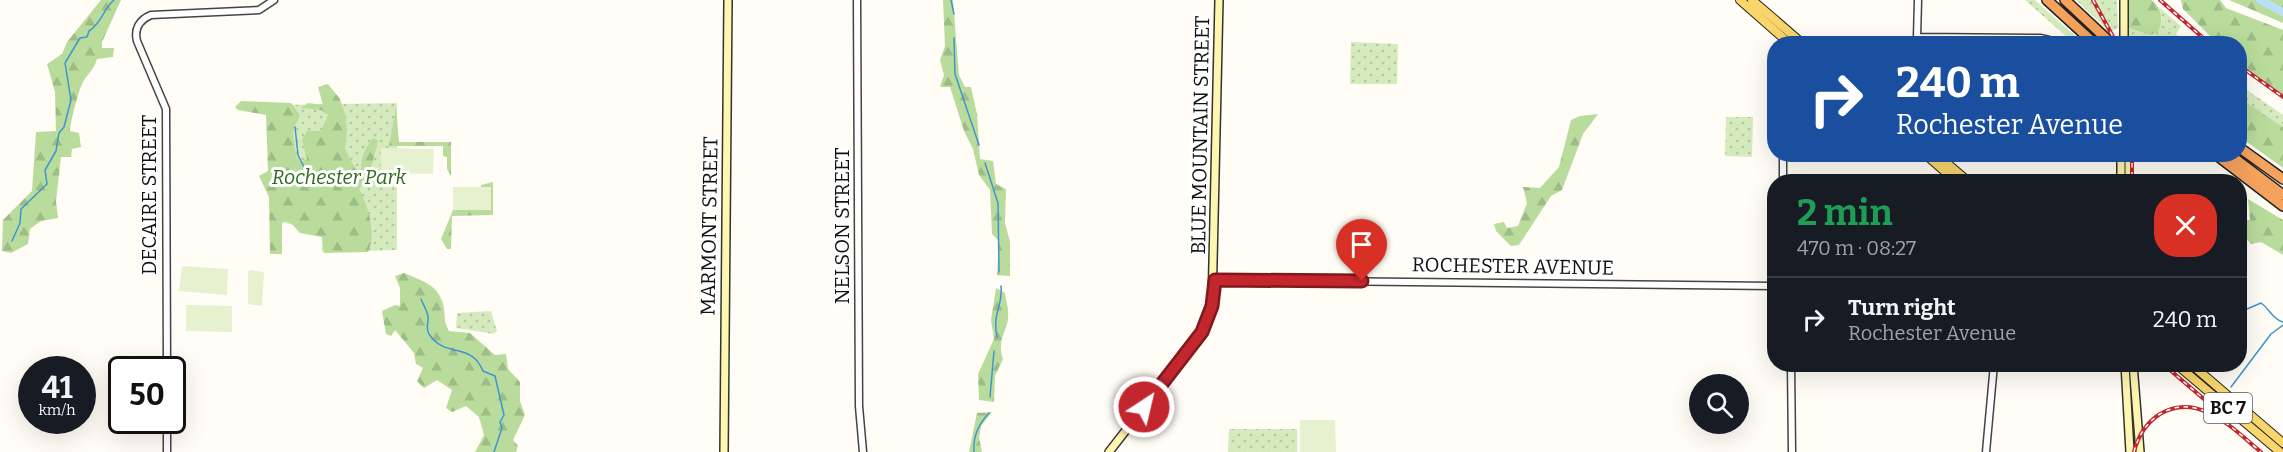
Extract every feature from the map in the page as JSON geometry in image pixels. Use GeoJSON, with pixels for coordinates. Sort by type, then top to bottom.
{"type":"FeatureCollection","features":[{"type":"Feature","properties":{"kind":"highway"},"geometry":{"type":"LineString","coordinates":[[2047,0],[2086,36]]}},
{"type":"Feature","properties":{"kind":"highway"},"geometry":{"type":"LineString","coordinates":[[2065,0],[2104,36]]}},
{"type":"Feature","properties":{"kind":"highway"},"geometry":{"type":"LineString","coordinates":[[2247,153],[2283,179]]}},
{"type":"Feature","properties":{"kind":"highway"},"geometry":{"type":"LineString","coordinates":[[2225,162],[2241,174]]}},
{"type":"Feature","properties":{"kind":"highway"},"geometry":{"type":"LineString","coordinates":[[2240,162],[2283,193]]}},
{"type":"Feature","properties":{"kind":"highway"},"geometry":{"type":"LineString","coordinates":[[2244,162],[2283,193]]}},
{"type":"Feature","properties":{"kind":"highway"},"geometry":{"type":"LineString","coordinates":[[2247,178],[2283,206]]}},
{"type":"Feature","properties":{"kind":"main road","name":"MARMONT STREET"},"geometry":{"type":"LineString","coordinates":[[724,452],[728,0]]}},
{"type":"Feature","properties":{"kind":"main road","name":"BLUE MOUNTAIN STREET"},"geometry":{"type":"LineString","coordinates":[[1108,452],[1200,335],[1212,306],[1215,280],[1219,0]]}},
{"type":"Feature","properties":{"kind":"main road"},"geometry":{"type":"LineString","coordinates":[[1740,0],[1781,36]]}},
{"type":"Feature","properties":{"kind":"main road"},"geometry":{"type":"LineString","coordinates":[[1752,0],[1794,36]]}},
{"type":"Feature","properties":{"kind":"main road"},"geometry":{"type":"LineString","coordinates":[[2124,0],[2124,36]]}},
{"type":"Feature","properties":{"kind":"main road"},"geometry":{"type":"LineString","coordinates":[[1934,162],[1948,174]]}},
{"type":"Feature","properties":{"kind":"main road"},"geometry":{"type":"LineString","coordinates":[[1945,162],[1960,174]]}},
{"type":"Feature","properties":{"kind":"main road"},"geometry":{"type":"LineString","coordinates":[[2121,162],[2121,174]]}},
{"type":"Feature","properties":{"kind":"main road"},"geometry":{"type":"LineString","coordinates":[[2121,170],[2126,162]]}},
{"type":"Feature","properties":{"kind":"main road"},"geometry":{"type":"LineString","coordinates":[[2121,170],[2124,174]]}},
{"type":"Feature","properties":{"kind":"main road"},"geometry":{"type":"LineString","coordinates":[[2128,372],[2140,452]]}},
{"type":"Feature","properties":{"kind":"main road"},"geometry":{"type":"LineString","coordinates":[[2130,452],[2131,372]]}},
{"type":"Feature","properties":{"kind":"main road","name":"BC 7"},"geometry":{"type":"LineString","coordinates":[[2185,372],[2280,452]]}},
{"type":"Feature","properties":{"kind":"main road","name":"BC 7"},"geometry":{"type":"LineString","coordinates":[[2199,372],[2283,443]]}},
{"type":"Feature","properties":{"kind":"street","name":"NELSON STREET"},"geometry":{"type":"LineString","coordinates":[[856,0],[859,395],[862,452]]}},
{"type":"Feature","properties":{"kind":"street"},"geometry":{"type":"LineString","coordinates":[[1917,36],[1918,0]]}},
{"type":"Feature","properties":{"kind":"street","name":"DECAIRE STREET"},"geometry":{"type":"LineString","coordinates":[[167,356],[166,111],[162,95],[137,41],[136,29],[142,20],[151,15],[261,10],[273,1]]}},
{"type":"Feature","properties":{"kind":"street","name":"ROCHESTER AVENUE"},"geometry":{"type":"LineString","coordinates":[[1215,280],[1767,286]]}},
{"type":"Feature","properties":{"kind":"street"},"geometry":{"type":"LineString","coordinates":[[1791,372],[1792,452]]}},
{"type":"Feature","properties":{"kind":"street"},"geometry":{"type":"LineString","coordinates":[[1986,452],[1993,372]]}},
{"type":"Feature","properties":{"kind":"street"},"geometry":{"type":"LineString","coordinates":[[167,434],[167,452]]}},
{"type":"Feature","properties":{"kind":"green space"},"geometry":{"type":"Polygon","coordinates":[[[101,0],[121,0],[102,42],[102,48],[114,48],[113,57],[97,59],[80,88],[70,131],[79,133],[81,147],[72,149],[71,157],[61,157],[56,201],[58,218],[41,221],[30,229],[28,244],[11,253],[2,251],[3,220],[32,191],[36,132],[56,131],[55,92],[47,64],[62,54],[67,42],[101,0]]]}},
{"type":"Feature","properties":{"kind":"green space"},"geometry":{"type":"Polygon","coordinates":[[[943,0],[953,0],[959,75],[965,87],[971,87],[977,114],[980,159],[993,161],[996,184],[1006,189],[1005,223],[1010,242],[1010,276],[997,275],[999,241],[992,234],[990,190],[979,175],[973,149],[964,131],[950,87],[940,87],[944,75],[940,60],[945,46],[943,0]]]}},
{"type":"Feature","properties":{"kind":"green space"},"geometry":{"type":"Polygon","coordinates":[[[2025,0],[2035,0],[2075,36],[2066,36],[2025,0]]]}},
{"type":"Feature","properties":{"kind":"green space"},"geometry":{"type":"Polygon","coordinates":[[[2076,0],[2117,0],[2118,28],[2110,32],[2076,0]]]}},
{"type":"Feature","properties":{"kind":"green space"},"geometry":{"type":"Polygon","coordinates":[[[2129,0],[2152,0],[2156,4],[2161,15],[2158,32],[2150,35],[2129,28],[2129,0]]]}},
{"type":"Feature","properties":{"kind":"green space"},"geometry":{"type":"Polygon","coordinates":[[[2181,0],[2220,0],[2226,8],[2283,30],[2283,96],[2247,68],[2247,36],[2210,36],[2183,9],[2181,0]]]}},
{"type":"Feature","properties":{"kind":"green space"},"geometry":{"type":"Polygon","coordinates":[[[2229,0],[2283,0],[2283,23],[2229,0]]]}},
{"type":"Feature","properties":{"kind":"green space"},"geometry":{"type":"Polygon","coordinates":[[[2159,7],[2181,26],[2176,34],[2178,36],[2129,36],[2129,28],[2150,35],[2158,32],[2162,17],[2159,7]]]}},
{"type":"Feature","properties":{"kind":"green space"},"geometry":{"type":"Polygon","coordinates":[[[1351,42],[1398,44],[1397,84],[1350,84],[1351,42]]]}},
{"type":"Feature","properties":{"kind":"green space","name":"Rochester Park"},"geometry":{"type":"Polygon","coordinates":[[[328,84],[340,99],[345,114],[347,130],[345,149],[357,172],[361,169],[363,157],[370,142],[373,138],[378,141],[368,179],[359,189],[370,220],[371,245],[368,252],[324,253],[322,237],[300,233],[292,224],[285,221],[282,223],[282,254],[270,254],[269,197],[259,176],[268,171],[266,115],[238,110],[235,107],[241,101],[291,103],[300,115],[293,131],[296,155],[301,163],[307,159],[302,140],[307,131],[321,131],[328,115],[321,110],[301,108],[308,103],[323,105],[318,87],[328,84]]]}},
{"type":"Feature","properties":{"kind":"green space"},"geometry":{"type":"Polygon","coordinates":[[[2247,90],[2283,115],[2283,127],[2247,103],[2247,90]]]}},
{"type":"Feature","properties":{"kind":"green space","name":"Rochester Park"},"geometry":{"type":"Polygon","coordinates":[[[397,103],[397,250],[322,252],[322,233],[282,222],[282,105],[397,103]]]}},
{"type":"Feature","properties":{"kind":"green space"},"geometry":{"type":"Polygon","coordinates":[[[2247,103],[2283,127],[2283,168],[2247,142],[2247,103]]]}},
{"type":"Feature","properties":{"kind":"green space"},"geometry":{"type":"Polygon","coordinates":[[[396,107],[399,142],[451,142],[451,176],[447,169],[447,157],[443,156],[443,146],[389,146],[396,107]]]}},
{"type":"Feature","properties":{"kind":"green space"},"geometry":{"type":"Polygon","coordinates":[[[1598,114],[1583,134],[1562,190],[1551,196],[1519,245],[1511,246],[1496,231],[1494,224],[1504,222],[1507,228],[1518,226],[1527,203],[1523,187],[1540,188],[1559,167],[1571,120],[1580,116],[1598,114]]]}},
{"type":"Feature","properties":{"kind":"green space"},"geometry":{"type":"Polygon","coordinates":[[[1726,117],[1753,117],[1752,157],[1725,156],[1726,117]]]}},
{"type":"Feature","properties":{"kind":"green space"},"geometry":{"type":"Polygon","coordinates":[[[381,148],[434,149],[433,174],[381,173],[381,148]]]}},
{"type":"Feature","properties":{"kind":"green space"},"geometry":{"type":"Polygon","coordinates":[[[493,182],[493,215],[452,216],[451,249],[447,249],[441,239],[453,210],[490,210],[490,188],[481,187],[481,185],[493,182]]]}},
{"type":"Feature","properties":{"kind":"green space"},"geometry":{"type":"Polygon","coordinates":[[[453,187],[491,187],[491,210],[453,210],[453,187]]]}},
{"type":"Feature","properties":{"kind":"green space"},"geometry":{"type":"Polygon","coordinates":[[[2248,199],[2283,220],[2283,255],[2261,242],[2251,244],[2247,240],[2247,220],[2250,220],[2248,199]]]}},
{"type":"Feature","properties":{"kind":"green space"},"geometry":{"type":"Polygon","coordinates":[[[182,266],[228,269],[227,295],[179,291],[182,266]]]}},
{"type":"Feature","properties":{"kind":"green space"},"geometry":{"type":"Polygon","coordinates":[[[250,270],[264,272],[262,306],[248,304],[248,272],[250,270]]]}},
{"type":"Feature","properties":{"kind":"green space"},"geometry":{"type":"Polygon","coordinates":[[[404,273],[430,285],[439,294],[449,331],[470,333],[495,355],[506,354],[508,369],[520,382],[520,401],[525,415],[513,440],[518,446],[516,452],[475,452],[484,435],[479,417],[466,406],[452,412],[446,408],[452,390],[437,380],[424,388],[417,381],[423,368],[416,364],[414,353],[395,330],[391,336],[386,334],[382,311],[395,305],[400,306],[400,288],[395,276],[404,273]]]}},
{"type":"Feature","properties":{"kind":"green space"},"geometry":{"type":"Polygon","coordinates":[[[996,288],[1005,293],[1008,314],[1001,346],[1003,359],[995,376],[994,402],[979,400],[978,374],[994,339],[991,320],[996,288]]]}},
{"type":"Feature","properties":{"kind":"green space"},"geometry":{"type":"Polygon","coordinates":[[[186,305],[232,306],[232,332],[186,331],[186,305]]]}},
{"type":"Feature","properties":{"kind":"green space"},"geometry":{"type":"Polygon","coordinates":[[[491,311],[497,331],[494,334],[456,328],[457,313],[491,311]]]}},
{"type":"Feature","properties":{"kind":"green space"},"geometry":{"type":"Polygon","coordinates":[[[992,412],[981,426],[979,438],[982,452],[969,452],[977,413],[992,412]]]}},
{"type":"Feature","properties":{"kind":"green space"},"geometry":{"type":"Polygon","coordinates":[[[1300,420],[1335,420],[1336,452],[1300,452],[1300,420]]]}},
{"type":"Feature","properties":{"kind":"green space"},"geometry":{"type":"Polygon","coordinates":[[[1229,429],[1297,429],[1297,452],[1228,452],[1229,429]]]}},
{"type":"Feature","properties":{"kind":"waterway"},"geometry":{"type":"LineString","coordinates":[[12,241],[20,223],[21,209],[47,184],[45,170],[56,151],[59,133],[64,127],[71,100],[65,63],[80,38],[87,37],[89,31],[97,24],[114,0]]}},
{"type":"Feature","properties":{"kind":"waterway"},"geometry":{"type":"LineString","coordinates":[[951,0],[954,14]]}},
{"type":"Feature","properties":{"kind":"waterway"},"geometry":{"type":"LineString","coordinates":[[2260,0],[2283,12]]}},
{"type":"Feature","properties":{"kind":"waterway"},"geometry":{"type":"LineString","coordinates":[[954,38],[955,74],[979,145]]}},
{"type":"Feature","properties":{"kind":"waterway"},"geometry":{"type":"LineString","coordinates":[[295,127],[298,155],[310,179]]}},
{"type":"Feature","properties":{"kind":"waterway"},"geometry":{"type":"LineString","coordinates":[[985,163],[998,203],[999,272]]}},
{"type":"Feature","properties":{"kind":"waterway"},"geometry":{"type":"LineString","coordinates":[[997,337],[996,322],[1001,300],[1001,286]]}},
{"type":"Feature","properties":{"kind":"waterway"},"geometry":{"type":"LineString","coordinates":[[421,299],[428,316],[428,332],[435,342],[472,356],[483,371],[495,376],[504,415],[500,422],[502,428],[494,452]]}},
{"type":"Feature","properties":{"kind":"waterway"},"geometry":{"type":"LineString","coordinates":[[2247,309],[2261,303],[2276,319],[2283,322]]}},
{"type":"Feature","properties":{"kind":"waterway"},"geometry":{"type":"LineString","coordinates":[[2247,366],[2271,334],[2283,325]]}},
{"type":"Feature","properties":{"kind":"waterway"},"geometry":{"type":"LineString","coordinates":[[990,397],[994,351]]}},
{"type":"Feature","properties":{"kind":"waterway"},"geometry":{"type":"LineString","coordinates":[[2231,387],[2242,372]]}},
{"type":"Feature","properties":{"kind":"waterway"},"geometry":{"type":"LineString","coordinates":[[974,452],[977,431],[989,413]]}},
{"type":"Feature","properties":{"kind":"railway"},"geometry":{"type":"LineString","coordinates":[[2093,0],[2113,36]]}},
{"type":"Feature","properties":{"kind":"railway"},"geometry":{"type":"LineString","coordinates":[[2160,0],[2201,36]]}},
{"type":"Feature","properties":{"kind":"railway"},"geometry":{"type":"LineString","coordinates":[[2247,71],[2283,97]]}},
{"type":"Feature","properties":{"kind":"railway"},"geometry":{"type":"LineString","coordinates":[[2132,162],[2132,174]]}},
{"type":"Feature","properties":{"kind":"railway"},"geometry":{"type":"LineString","coordinates":[[2172,372],[2219,412]]}},
{"type":"Feature","properties":{"kind":"railway"},"geometry":{"type":"LineString","coordinates":[[2134,452],[2143,430],[2151,421],[2174,408],[2188,407],[2215,416],[2261,452]]}},
{"type":"Feature","properties":{"kind":"route"},"geometry":{"type":"LineString","coordinates":[[1144,407],[1202,332],[1212,306],[1215,280],[1362,281]]}}]}
